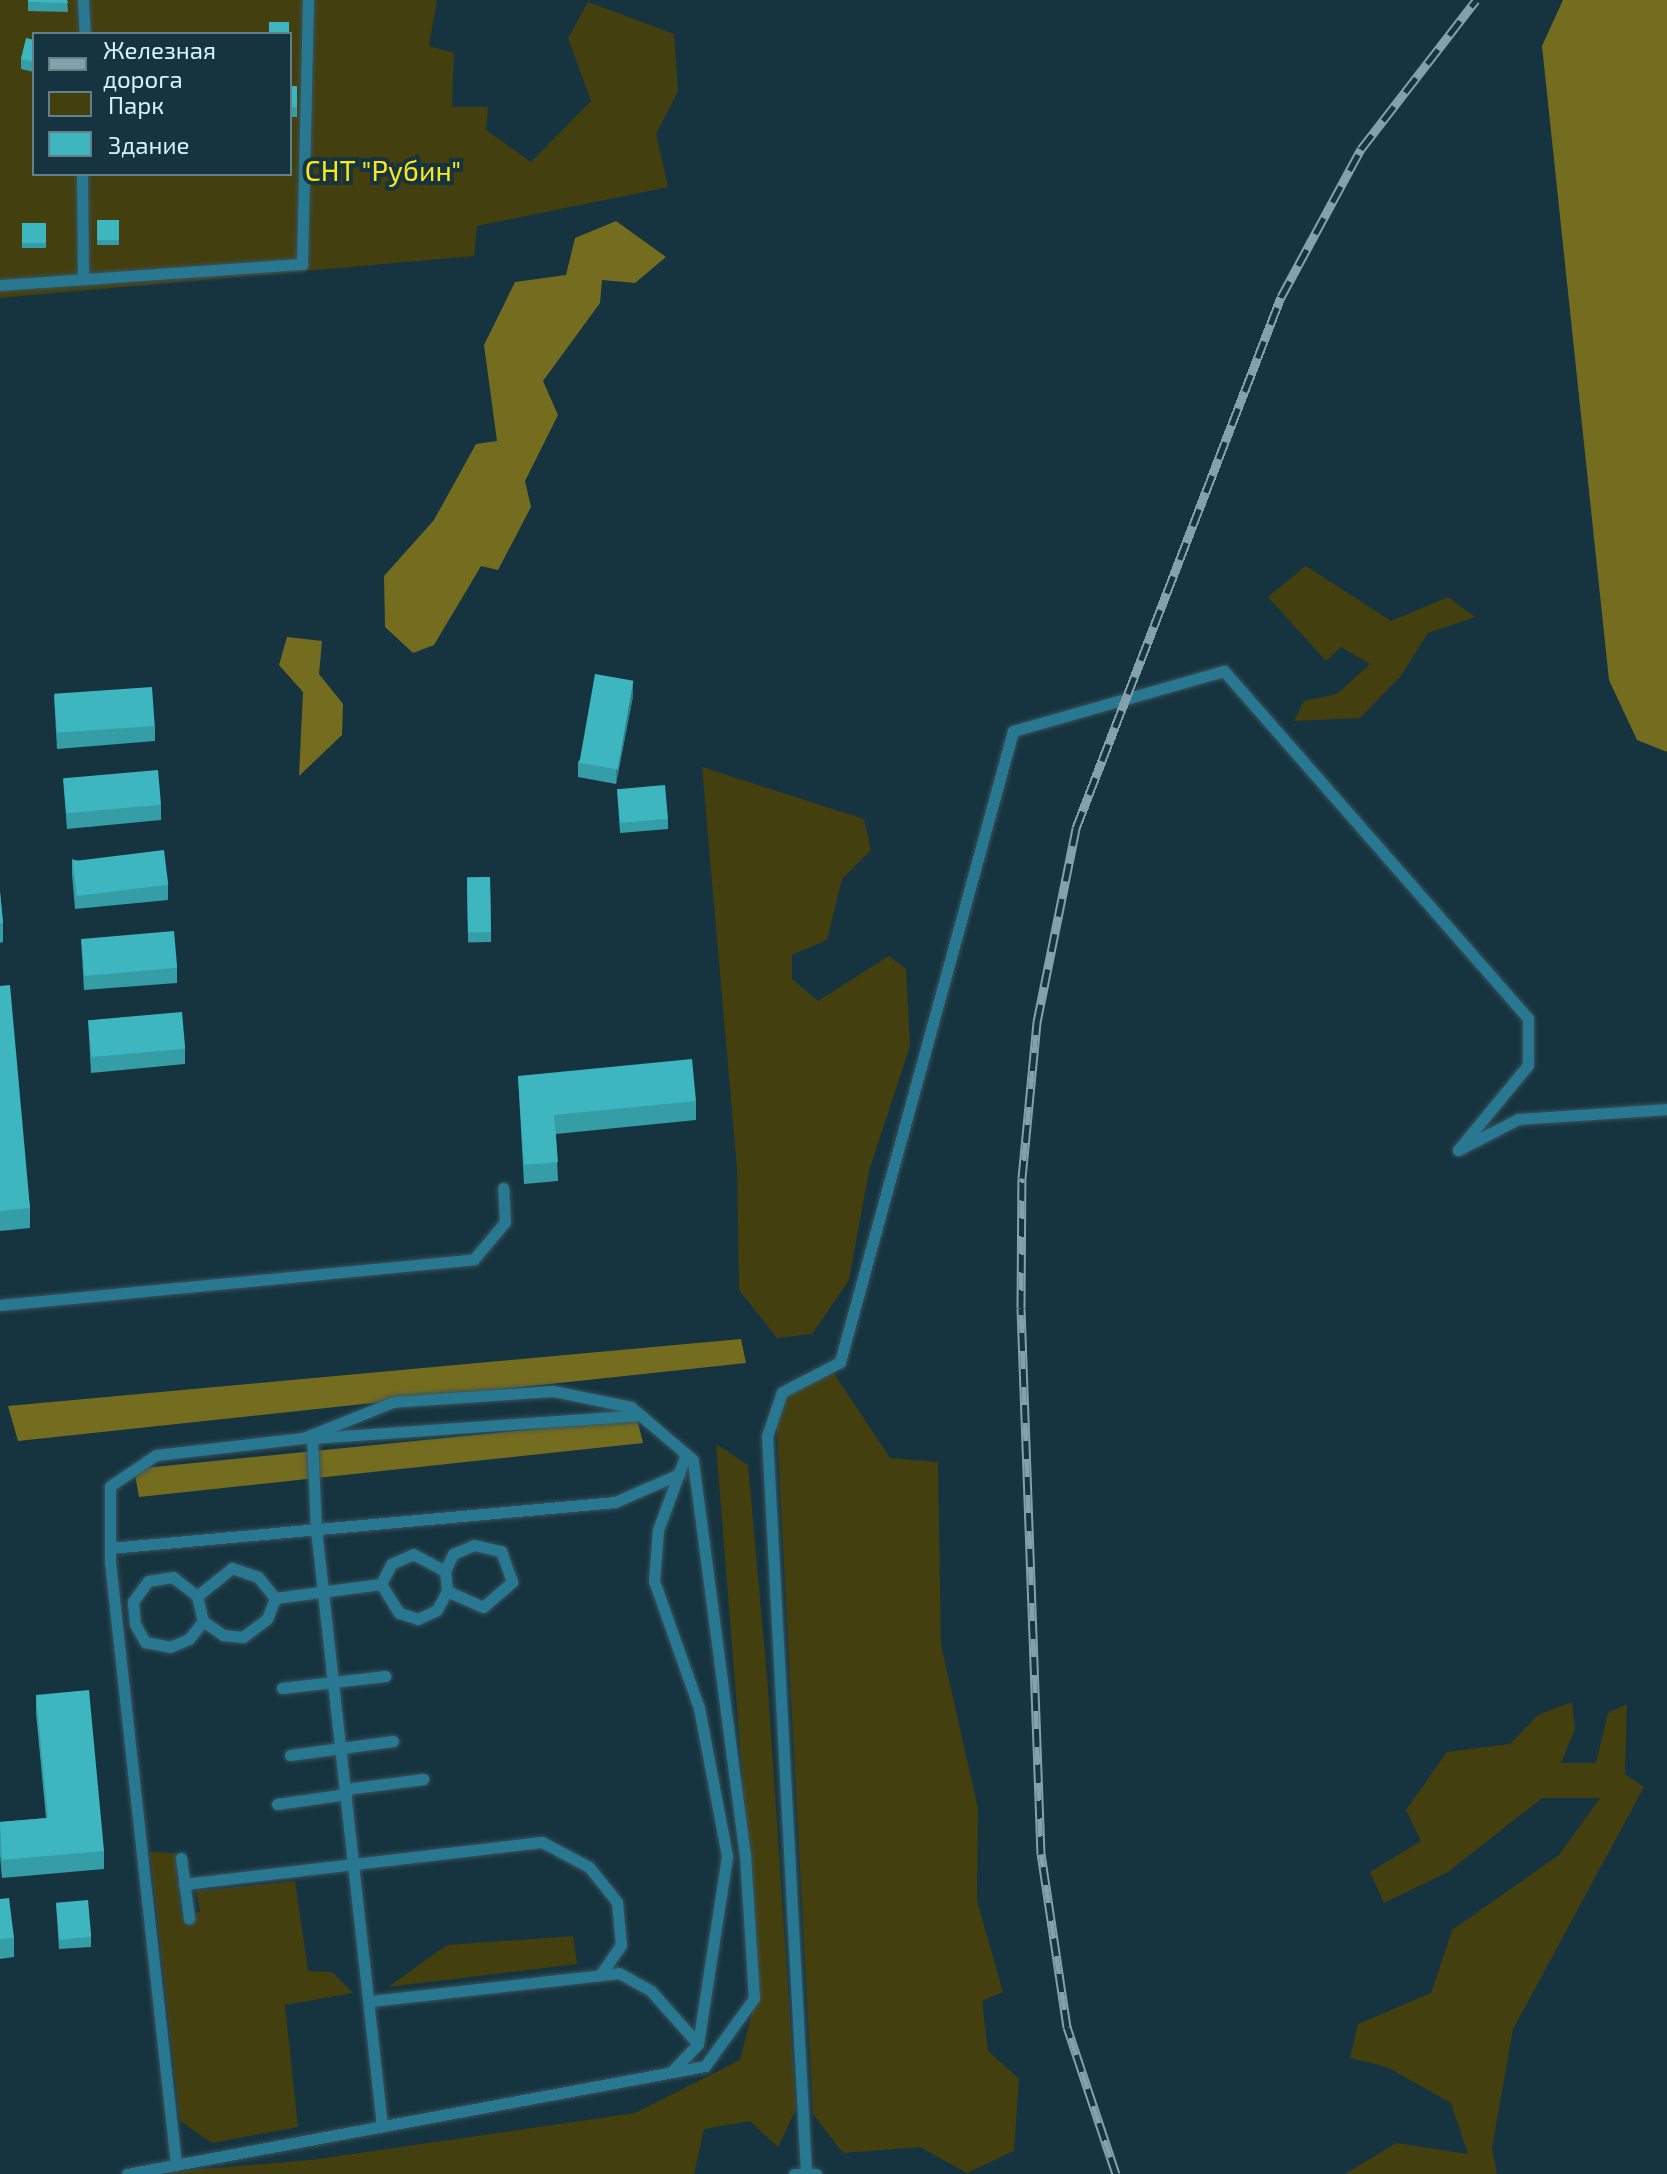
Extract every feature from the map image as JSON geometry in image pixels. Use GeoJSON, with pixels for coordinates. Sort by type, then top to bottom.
{"type":"FeatureCollection","features":[{"type":"Feature","properties":{"kind":"lane"},"geometry":{"type":"LineString","coordinates":[[83,0],[85,32]]}},
{"type":"Feature","properties":{"kind":"lane"},"geometry":{"type":"LineString","coordinates":[[0,285],[83,274],[302,264],[308,0]]}},
{"type":"Feature","properties":{"kind":"lane"},"geometry":{"type":"LineString","coordinates":[[82,176],[83,274]]}},
{"type":"Feature","properties":{"kind":"lane"},"geometry":{"type":"LineString","coordinates":[[805,2173],[767,1436],[782,1392],[840,1362],[1013,731],[1224,671],[1528,1018],[1528,1065],[1458,1150],[1518,1119],[1667,1109]]}},
{"type":"Feature","properties":{"kind":"lane"},"geometry":{"type":"LineString","coordinates":[[0,1305],[474,1259],[505,1222],[503,1188]]}},
{"type":"Feature","properties":{"kind":"lane"},"geometry":{"type":"LineString","coordinates":[[127,2174],[705,2066],[754,1998],[745,1856],[693,1460],[640,1415],[553,1391],[393,1402],[308,1438]]}},
{"type":"Feature","properties":{"kind":"lane"},"geometry":{"type":"LineString","coordinates":[[176,2165],[110,1548],[110,1486],[156,1455],[308,1438],[640,1415]]}},
{"type":"Feature","properties":{"kind":"lane"},"geometry":{"type":"LineString","coordinates":[[308,1438],[371,2001],[382,2126]]}},
{"type":"Feature","properties":{"kind":"lane"},"geometry":{"type":"LineString","coordinates":[[672,2072],[698,2044],[727,1856],[699,1708],[654,1581],[658,1530],[686,1454]]}},
{"type":"Feature","properties":{"kind":"lane"},"geometry":{"type":"LineString","coordinates":[[110,1548],[615,1502],[679,1474]]}},
{"type":"Feature","properties":{"kind":"lane"},"geometry":{"type":"LineString","coordinates":[[381,1584],[399,1613],[418,1619],[437,1610],[447,1591],[445,1571],[453,1554],[474,1545],[501,1551],[512,1582],[483,1607],[447,1591]]}},
{"type":"Feature","properties":{"kind":"lane"},"geometry":{"type":"LineString","coordinates":[[381,1584],[391,1564],[413,1554],[445,1571]]}},
{"type":"Feature","properties":{"kind":"lane"},"geometry":{"type":"LineString","coordinates":[[197,1596],[232,1568],[258,1577],[275,1598]]}},
{"type":"Feature","properties":{"kind":"lane"},"geometry":{"type":"LineString","coordinates":[[203,1621],[189,1639],[170,1647],[145,1642],[135,1624],[133,1602],[148,1581],[173,1577],[197,1596],[203,1621],[223,1635],[243,1637],[267,1619],[275,1598]]}},
{"type":"Feature","properties":{"kind":"lane"},"geometry":{"type":"LineString","coordinates":[[275,1598],[323,1589],[381,1584]]}},
{"type":"Feature","properties":{"kind":"lane"},"geometry":{"type":"LineString","coordinates":[[282,1688],[385,1676]]}},
{"type":"Feature","properties":{"kind":"lane"},"geometry":{"type":"LineString","coordinates":[[290,1755],[393,1741]]}},
{"type":"Feature","properties":{"kind":"lane"},"geometry":{"type":"LineString","coordinates":[[277,1804],[423,1779]]}},
{"type":"Feature","properties":{"kind":"lane"},"geometry":{"type":"LineString","coordinates":[[184,1884],[542,1842],[589,1867],[617,1902],[621,1945],[600,1975]]}},
{"type":"Feature","properties":{"kind":"lane"},"geometry":{"type":"LineString","coordinates":[[181,1858],[189,1918]]}},
{"type":"Feature","properties":{"kind":"lane"},"geometry":{"type":"LineString","coordinates":[[371,2001],[619,1973],[651,1991],[698,2044]]}},
{"type":"Feature","properties":{"kind":"green space","name":"СНТ \"Рубин\""},"geometry":{"type":"Polygon","coordinates":[[[0,0],[437,0],[429,46],[454,53],[452,107],[488,107],[486,130],[531,162],[591,101],[568,38],[588,2],[674,34],[678,91],[656,134],[668,187],[477,226],[474,256],[0,298],[0,0]]]}},
{"type":"Feature","properties":{"kind":"green space"},"geometry":{"type":"Polygon","coordinates":[[[1306,566],[1391,621],[1448,597],[1475,617],[1428,633],[1400,677],[1360,718],[1294,721],[1304,701],[1337,694],[1370,664],[1341,647],[1326,661],[1268,597],[1306,566]]]}},
{"type":"Feature","properties":{"kind":"green space"},"geometry":{"type":"Polygon","coordinates":[[[702,767],[864,819],[871,850],[842,879],[827,940],[792,955],[792,979],[818,1001],[889,956],[906,969],[910,1046],[869,1171],[849,1280],[812,1334],[777,1338],[739,1290],[737,1168],[702,767]]]}},
{"type":"Feature","properties":{"kind":"green space"},"geometry":{"type":"Polygon","coordinates":[[[833,1372],[890,1458],[938,1462],[941,1645],[978,1808],[977,1901],[1003,1992],[982,2001],[988,2051],[1019,2079],[1014,2151],[967,2173],[920,2147],[843,2153],[813,2114],[776,1412],[805,1375],[833,1372]]]}},
{"type":"Feature","properties":{"kind":"green space"},"geometry":{"type":"Polygon","coordinates":[[[716,1444],[748,1465],[768,1688],[796,2109],[778,2147],[750,2121],[704,2129],[694,2174],[141,2174],[311,2160],[635,2113],[740,2060],[759,1986],[716,1444]]]}},
{"type":"Feature","properties":{"kind":"green space"},"geometry":{"type":"Polygon","coordinates":[[[1572,1702],[1575,1729],[1561,1763],[1596,1763],[1608,1713],[1627,1704],[1625,1774],[1644,1787],[1513,2029],[1492,2148],[1497,2174],[1345,2174],[1396,2143],[1468,2154],[1451,2103],[1387,2067],[1350,2058],[1358,2024],[1431,1993],[1452,1930],[1559,1855],[1600,1798],[1542,1798],[1448,1872],[1384,1903],[1370,1872],[1421,1841],[1406,1810],[1447,1752],[1510,1744],[1538,1715],[1572,1702]]]}},
{"type":"Feature","properties":{"kind":"green space"},"geometry":{"type":"Polygon","coordinates":[[[150,1852],[176,1853],[181,1915],[200,1912],[196,1891],[295,1881],[308,1971],[332,1972],[353,1993],[285,2005],[298,2127],[212,2143],[180,2121],[150,1852]]]}},
{"type":"Feature","properties":{"kind":"green space"},"geometry":{"type":"Polygon","coordinates":[[[573,1936],[577,1964],[388,1987],[447,1945],[573,1936]]]}},
{"type":"Feature","properties":{"kind":"shaded area"},"geometry":{"type":"Polygon","coordinates":[[[1563,0],[1667,0],[1667,752],[1637,740],[1609,680],[1542,46],[1563,0]]]}},
{"type":"Feature","properties":{"kind":"shaded area"},"geometry":{"type":"Polygon","coordinates":[[[616,221],[666,257],[635,283],[602,280],[600,303],[543,381],[558,415],[525,481],[531,507],[498,570],[481,566],[434,645],[413,653],[385,627],[384,576],[434,520],[476,444],[497,441],[484,345],[515,282],[566,275],[575,238],[616,221]]]}},
{"type":"Feature","properties":{"kind":"shaded area"},"geometry":{"type":"Polygon","coordinates":[[[287,637],[322,641],[319,674],[343,704],[342,735],[299,776],[303,692],[279,665],[287,637]]]}},
{"type":"Feature","properties":{"kind":"shaded area"},"geometry":{"type":"Polygon","coordinates":[[[741,1339],[746,1363],[18,1441],[8,1406],[741,1339]]]}},
{"type":"Feature","properties":{"kind":"shaded area"},"geometry":{"type":"Polygon","coordinates":[[[637,1419],[643,1443],[139,1497],[134,1469],[637,1419]]]}},
{"type":"Feature","properties":{"kind":"building"},"geometry":{"type":"Polygon","coordinates":[[[67,0],[68,3],[28,2],[67,0]]]}},
{"type":"Feature","properties":{"kind":"building"},"geometry":{"type":"Polygon","coordinates":[[[269,22],[289,22],[289,32],[269,32],[269,22]]]}},
{"type":"Feature","properties":{"kind":"building"},"geometry":{"type":"Polygon","coordinates":[[[26,38],[32,40],[32,62],[21,59],[26,38]]]}},
{"type":"Feature","properties":{"kind":"building"},"geometry":{"type":"Polygon","coordinates":[[[292,86],[297,86],[297,107],[292,107],[292,86]]]}},
{"type":"Feature","properties":{"kind":"building"},"geometry":{"type":"Polygon","coordinates":[[[97,220],[119,220],[119,240],[97,240],[97,220]]]}},
{"type":"Feature","properties":{"kind":"building"},"geometry":{"type":"Polygon","coordinates":[[[22,223],[46,223],[46,243],[22,243],[22,223]]]}},
{"type":"Feature","properties":{"kind":"building"},"geometry":{"type":"Polygon","coordinates":[[[595,674],[633,681],[618,769],[579,763],[595,674]]]}},
{"type":"Feature","properties":{"kind":"building"},"geometry":{"type":"Polygon","coordinates":[[[152,687],[155,726],[57,733],[54,694],[152,687]]]}},
{"type":"Feature","properties":{"kind":"building"},"geometry":{"type":"Polygon","coordinates":[[[158,770],[161,805],[66,813],[63,778],[158,770]]]}},
{"type":"Feature","properties":{"kind":"building"},"geometry":{"type":"Polygon","coordinates":[[[665,785],[668,819],[620,823],[617,789],[665,785]]]}},
{"type":"Feature","properties":{"kind":"building"},"geometry":{"type":"Polygon","coordinates":[[[164,850],[168,885],[77,896],[73,861],[164,850]]]}},
{"type":"Feature","properties":{"kind":"building"},"geometry":{"type":"Polygon","coordinates":[[[467,877],[490,877],[491,932],[468,932],[467,877]]]}},
{"type":"Feature","properties":{"kind":"building"},"geometry":{"type":"Polygon","coordinates":[[[0,892],[3,923],[0,923],[0,892]]]}},
{"type":"Feature","properties":{"kind":"building"},"geometry":{"type":"Polygon","coordinates":[[[174,931],[177,968],[85,976],[81,939],[174,931]]]}},
{"type":"Feature","properties":{"kind":"building"},"geometry":{"type":"Polygon","coordinates":[[[10,985],[30,1208],[0,1211],[0,986],[10,985]]]}},
{"type":"Feature","properties":{"kind":"building"},"geometry":{"type":"Polygon","coordinates":[[[182,1012],[185,1049],[92,1057],[88,1020],[182,1012]]]}},
{"type":"Feature","properties":{"kind":"building"},"geometry":{"type":"Polygon","coordinates":[[[692,1059],[696,1101],[554,1115],[558,1162],[524,1165],[518,1076],[692,1059]]]}},
{"type":"Feature","properties":{"kind":"building"},"geometry":{"type":"Polygon","coordinates":[[[89,1690],[104,1851],[2,1860],[0,1822],[48,1818],[36,1695],[89,1690]]]}},
{"type":"Feature","properties":{"kind":"building"},"geometry":{"type":"Polygon","coordinates":[[[9,1898],[14,1938],[0,1939],[0,1899],[9,1898]]]}},
{"type":"Feature","properties":{"kind":"building"},"geometry":{"type":"Polygon","coordinates":[[[88,1900],[91,1937],[59,1940],[56,1903],[88,1900]]]}},
{"type":"Feature","properties":{"kind":"railway"},"geometry":{"type":"LineString","coordinates":[[1116,2174],[1067,2027],[1041,1854],[1021,1308],[1022,1178],[1037,1022],[1076,828],[1281,297],[1361,149],[1476,0]]}}]}
